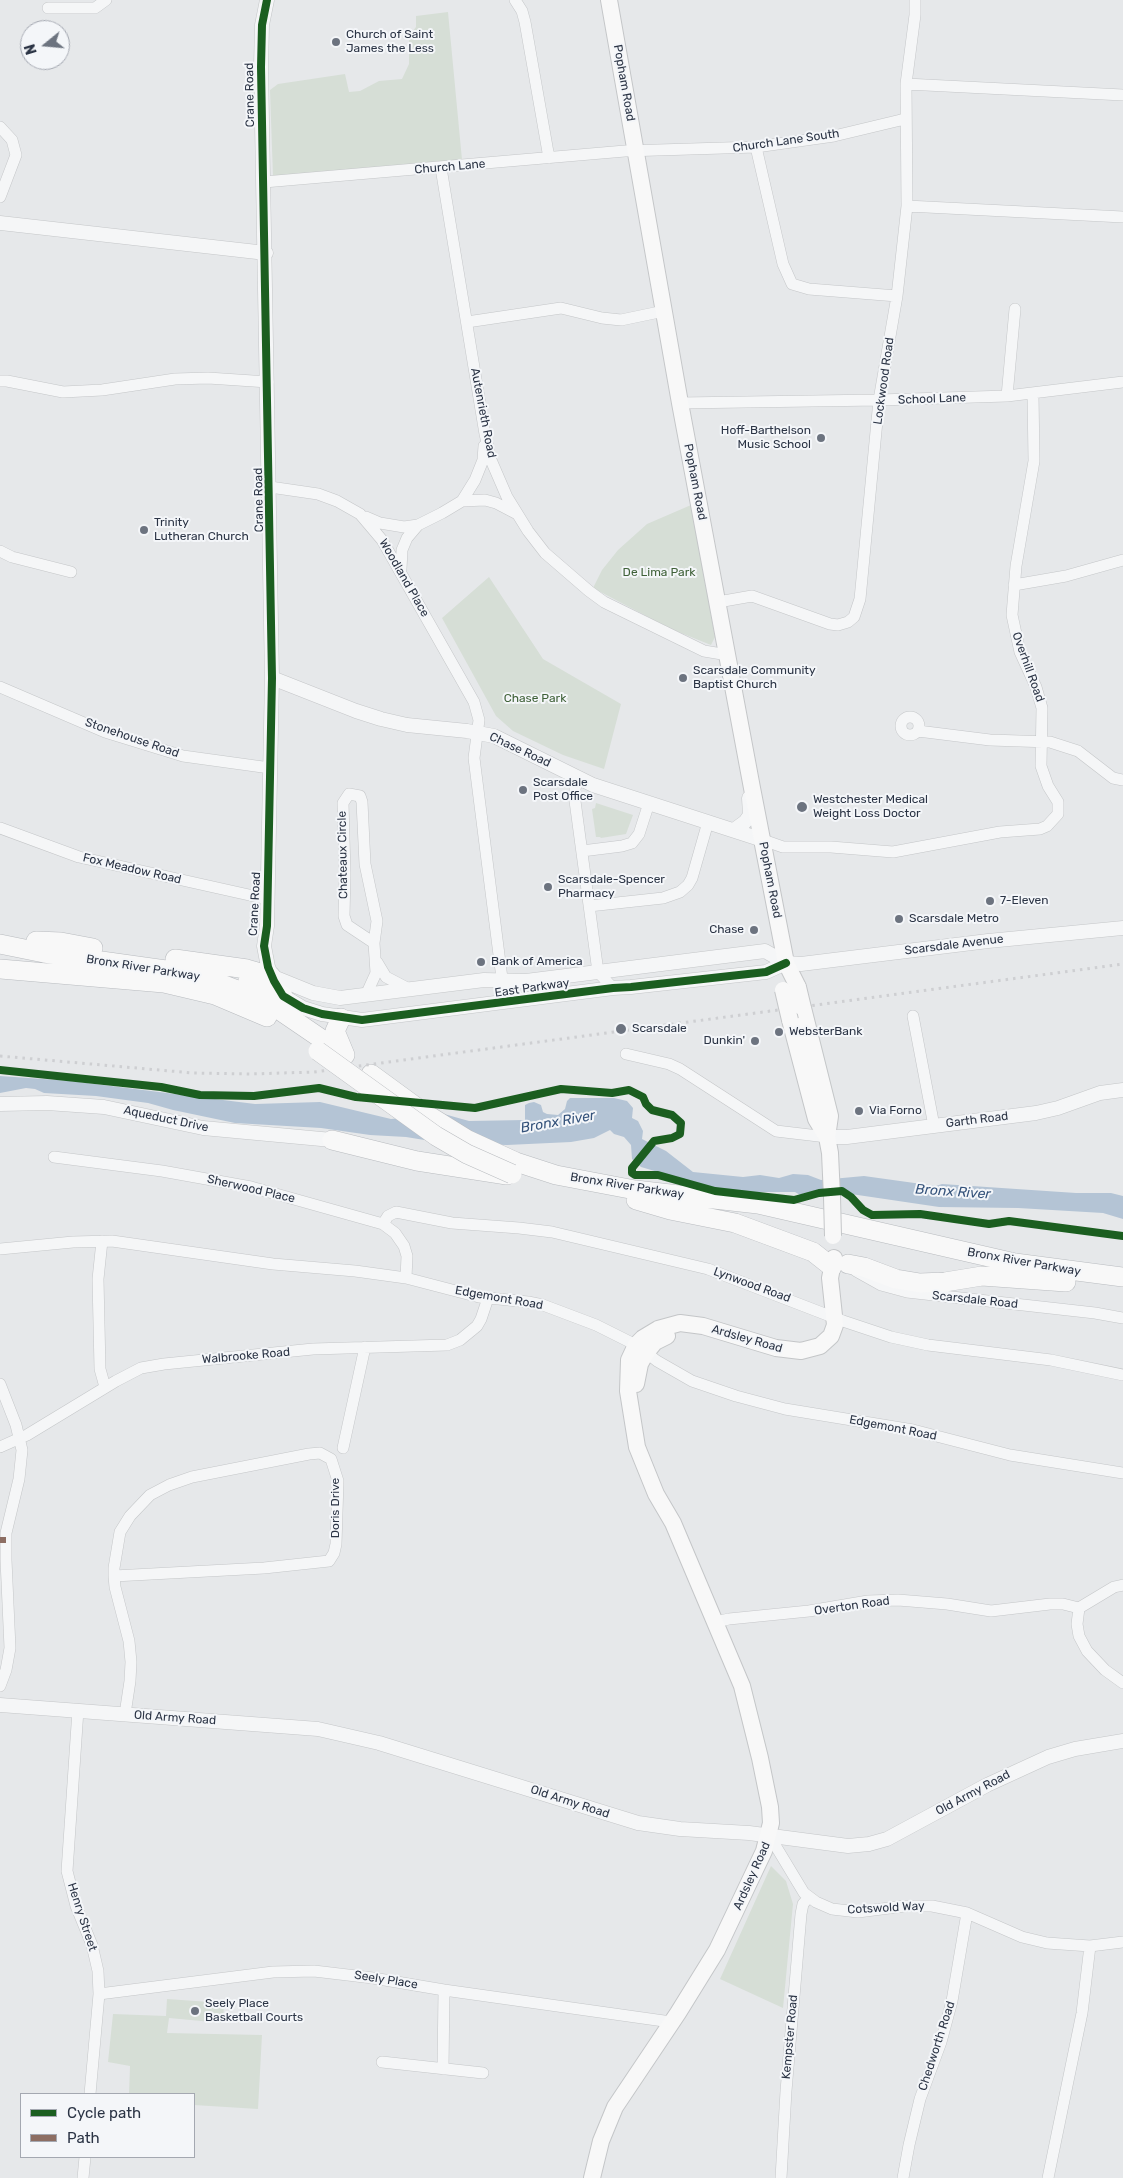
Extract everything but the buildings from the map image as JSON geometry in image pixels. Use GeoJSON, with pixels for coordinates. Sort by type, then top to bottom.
{"type":"FeatureCollection","features":[{"type":"Feature","properties":{"kind":"highway"},"geometry":{"type":"LineString","coordinates":[[0,944],[54,942],[247,969],[280,985]]}},
{"type":"Feature","properties":{"kind":"highway","name":"Bronx River Parkway"},"geometry":{"type":"LineString","coordinates":[[0,944],[44,953],[162,969],[214,981],[248,994],[279,1010],[342,1051],[437,1122],[483,1148],[517,1171],[556,1175],[600,1184],[758,1204],[1015,1262],[1123,1278]]}},
{"type":"Feature","properties":{"kind":"highway"},"geometry":{"type":"LineString","coordinates":[[0,968],[29,962],[44,953],[59,948],[84,947]]}},
{"type":"Feature","properties":{"kind":"highway","name":"Bronx River Parkway"},"geometry":{"type":"LineString","coordinates":[[0,968],[147,980],[198,990],[231,1001],[263,1015],[318,1051],[436,1136],[467,1154],[566,1190],[768,1215],[998,1270],[1123,1291]]}},
{"type":"Feature","properties":{"kind":"highway"},"geometry":{"type":"LineString","coordinates":[[342,1051],[335,1031],[348,1019]]}},
{"type":"Feature","properties":{"kind":"highway"},"geometry":{"type":"LineString","coordinates":[[332,1140],[416,1161],[517,1171]]}},
{"type":"Feature","properties":{"kind":"highway"},"geometry":{"type":"LineString","coordinates":[[636,1200],[670,1210],[717,1218],[741,1225],[838,1263],[864,1267],[896,1279],[920,1283],[945,1282],[982,1276],[1067,1282]]}},
{"type":"Feature","properties":{"kind":"main road","name":"Popham Road"},"geometry":{"type":"LineString","coordinates":[[609,0],[680,403],[790,988],[798,1018],[816,1119],[827,1137],[831,1176],[833,1236],[838,1263]]}},
{"type":"Feature","properties":{"kind":"main road","name":"Ardsley Road"},"geometry":{"type":"LineString","coordinates":[[592,2178],[600,2141],[615,2106],[717,1950],[761,1858],[771,1823],[770,1807],[753,1724],[742,1686],[673,1523],[664,1492],[646,1447],[638,1412],[636,1382],[643,1338],[658,1328],[680,1323],[703,1326],[776,1348],[806,1350],[820,1346],[831,1336],[839,1319],[830,1278],[838,1263]]}},
{"type":"Feature","properties":{"kind":"street"},"geometry":{"type":"LineString","coordinates":[[48,8],[95,8],[106,0]]}},
{"type":"Feature","properties":{"kind":"street","name":"Crane Road"},"geometry":{"type":"LineString","coordinates":[[267,0],[260,49],[266,253],[272,678],[267,899],[264,946],[280,985]]}},
{"type":"Feature","properties":{"kind":"street"},"geometry":{"type":"LineString","coordinates":[[515,0],[522,11],[525,22],[549,158]]}},
{"type":"Feature","properties":{"kind":"street","name":"Lockwood Road"},"geometry":{"type":"LineString","coordinates":[[718,602],[752,596],[838,626],[854,617],[860,599],[879,400],[897,296],[907,206],[906,84],[915,14],[914,0]]}},
{"type":"Feature","properties":{"kind":"street"},"geometry":{"type":"LineString","coordinates":[[906,84],[1123,95]]}},
{"type":"Feature","properties":{"kind":"street","name":"Church Lane South"},"geometry":{"type":"LineString","coordinates":[[636,151],[756,148],[842,134],[905,120]]}},
{"type":"Feature","properties":{"kind":"street"},"geometry":{"type":"LineString","coordinates":[[0,127],[12,140],[16,155],[0,197]]}},
{"type":"Feature","properties":{"kind":"street"},"geometry":{"type":"LineString","coordinates":[[756,148],[783,264],[792,284],[809,289],[897,296]]}},
{"type":"Feature","properties":{"kind":"street","name":"Church Lane"},"geometry":{"type":"LineString","coordinates":[[264,182],[636,151]]}},
{"type":"Feature","properties":{"kind":"street","name":"Autenrieth Road"},"geometry":{"type":"LineString","coordinates":[[441,168],[485,434],[491,460],[503,490],[517,515],[551,558],[578,583],[604,602],[704,651],[728,655]]}},
{"type":"Feature","properties":{"kind":"street"},"geometry":{"type":"LineString","coordinates":[[907,206],[1123,217]]}},
{"type":"Feature","properties":{"kind":"street"},"geometry":{"type":"LineString","coordinates":[[0,223],[266,253]]}},
{"type":"Feature","properties":{"kind":"street"},"geometry":{"type":"LineString","coordinates":[[467,322],[561,308],[602,318],[621,320],[664,311]]}},
{"type":"Feature","properties":{"kind":"street"},"geometry":{"type":"LineString","coordinates":[[1006,396],[1016,309]]}},
{"type":"Feature","properties":{"kind":"street"},"geometry":{"type":"LineString","coordinates":[[0,381],[7,380],[63,392],[102,390],[175,379],[208,378],[268,382]]}},
{"type":"Feature","properties":{"kind":"street","name":"School Lane"},"geometry":{"type":"LineString","coordinates":[[680,403],[1006,396],[1123,382]]}},
{"type":"Feature","properties":{"kind":"street","name":"Overhill Road"},"geometry":{"type":"LineString","coordinates":[[763,840],[783,847],[831,847],[892,852],[1000,832],[1040,828],[1053,820],[1058,814],[1059,806],[1043,775],[1041,766],[1041,702],[1020,652],[1013,626],[1012,598],[1034,460],[1033,394]]}},
{"type":"Feature","properties":{"kind":"street"},"geometry":{"type":"LineString","coordinates":[[462,501],[475,480],[483,460],[485,434]]}},
{"type":"Feature","properties":{"kind":"street","name":"Woodland Place"},"geometry":{"type":"LineString","coordinates":[[270,487],[318,494],[337,501],[360,514],[382,540],[401,571],[474,702],[479,716],[474,758],[505,1002]]}},
{"type":"Feature","properties":{"kind":"street"},"geometry":{"type":"LineString","coordinates":[[401,571],[402,550],[407,538],[418,526],[462,501],[485,500],[502,506],[517,515]]}},
{"type":"Feature","properties":{"kind":"street"},"geometry":{"type":"LineString","coordinates":[[360,514],[388,526],[418,526]]}},
{"type":"Feature","properties":{"kind":"street"},"geometry":{"type":"LineString","coordinates":[[0,551],[12,557],[71,572]]}},
{"type":"Feature","properties":{"kind":"street"},"geometry":{"type":"LineString","coordinates":[[1014,585],[1066,576],[1123,560]]}},
{"type":"Feature","properties":{"kind":"street","name":"Chase Road"},"geometry":{"type":"LineString","coordinates":[[272,678],[381,719],[407,725],[478,732],[500,739],[579,779],[763,840]]}},
{"type":"Feature","properties":{"kind":"street","name":"Stonehouse Road"},"geometry":{"type":"LineString","coordinates":[[0,687],[105,732],[183,756],[236,765],[270,768]]}},
{"type":"Feature","properties":{"kind":"street"},"geometry":{"type":"LineString","coordinates":[[918,731],[952,737],[1050,742],[1078,751],[1112,778],[1123,780]]}},
{"type":"Feature","properties":{"kind":"street"},"geometry":{"type":"LineString","coordinates":[[734,830],[745,822],[750,815],[748,791],[750,778]]}},
{"type":"Feature","properties":{"kind":"street"},"geometry":{"type":"LineString","coordinates":[[579,779],[575,788],[575,801],[589,906],[592,973],[590,991]]}},
{"type":"Feature","properties":{"kind":"street","name":"Chateaux Circle"},"geometry":{"type":"LineString","coordinates":[[355,996],[376,973],[374,943],[377,921],[365,864],[362,802],[360,796],[349,794],[343,802],[344,916],[347,926],[374,943]]}},
{"type":"Feature","properties":{"kind":"street"},"geometry":{"type":"LineString","coordinates":[[582,851],[632,843],[639,834],[649,803]]}},
{"type":"Feature","properties":{"kind":"street"},"geometry":{"type":"LineString","coordinates":[[589,906],[663,898],[680,892],[688,885],[692,878],[708,822]]}},
{"type":"Feature","properties":{"kind":"street","name":"Fox Meadow Road"},"geometry":{"type":"LineString","coordinates":[[0,828],[79,857],[267,899]]}},
{"type":"Feature","properties":{"kind":"street","name":"Scarsdale Avenue"},"geometry":{"type":"LineString","coordinates":[[786,963],[805,964],[982,941],[1123,928]]}},
{"type":"Feature","properties":{"kind":"street","name":"East Parkway"},"geometry":{"type":"LineString","coordinates":[[280,985],[322,995],[355,996],[484,980],[526,981],[764,951],[786,963]]}},
{"type":"Feature","properties":{"kind":"street"},"geometry":{"type":"LineString","coordinates":[[710,979],[713,968],[712,957]]}},
{"type":"Feature","properties":{"kind":"street","name":"Chateaux Circle"},"geometry":{"type":"LineString","coordinates":[[376,960],[386,978],[408,989]]}},
{"type":"Feature","properties":{"kind":"street","name":"East Parkway"},"geometry":{"type":"LineString","coordinates":[[280,985],[309,1010],[348,1019],[766,972],[786,963]]}},
{"type":"Feature","properties":{"kind":"street"},"geometry":{"type":"LineString","coordinates":[[592,973],[613,988]]}},
{"type":"Feature","properties":{"kind":"street"},"geometry":{"type":"LineString","coordinates":[[348,1019],[345,1010],[355,996]]}},
{"type":"Feature","properties":{"kind":"street"},"geometry":{"type":"LineString","coordinates":[[913,1016],[934,1126]]}},
{"type":"Feature","properties":{"kind":"street"},"geometry":{"type":"LineString","coordinates":[[626,1054],[669,1064],[680,1069],[776,1131],[827,1137]]}},
{"type":"Feature","properties":{"kind":"street","name":"Garth Road"},"geometry":{"type":"LineString","coordinates":[[827,1137],[847,1137],[1045,1111],[1100,1093],[1123,1090]]}},
{"type":"Feature","properties":{"kind":"street","name":"Aqueduct Drive"},"geometry":{"type":"LineString","coordinates":[[0,1104],[32,1102],[94,1106],[203,1128],[332,1140]]}},
{"type":"Feature","properties":{"kind":"street","name":"Sherwood Place"},"geometry":{"type":"LineString","coordinates":[[54,1157],[162,1171],[257,1189],[383,1224],[395,1232],[404,1246],[407,1256],[406,1278]]}},
{"type":"Feature","properties":{"kind":"street","name":"Lynwood Road"},"geometry":{"type":"LineString","coordinates":[[383,1224],[388,1216],[396,1212],[445,1222],[552,1232],[708,1269],[839,1319],[907,1341],[1051,1360],[1123,1375]]}},
{"type":"Feature","properties":{"kind":"street"},"geometry":{"type":"LineString","coordinates":[[102,1241],[98,1279],[100,1368],[105,1388]]}},
{"type":"Feature","properties":{"kind":"street","name":"Edgemont Road"},"geometry":{"type":"LineString","coordinates":[[0,1249],[102,1241],[273,1264],[355,1270],[406,1278],[477,1296],[512,1299],[543,1305],[588,1322],[641,1349],[692,1381],[763,1404],[913,1430],[1010,1455],[1120,1469]]}},
{"type":"Feature","properties":{"kind":"street","name":"Scarsdale Road"},"geometry":{"type":"LineString","coordinates":[[838,1263],[871,1280],[907,1292],[1095,1313],[1123,1318]]}},
{"type":"Feature","properties":{"kind":"street","name":"Walbrooke Road"},"geometry":{"type":"LineString","coordinates":[[0,1447],[20,1438],[135,1370],[164,1364],[289,1351],[436,1346],[455,1343],[471,1333],[479,1323],[488,1298]]}},
{"type":"Feature","properties":{"kind":"street"},"geometry":{"type":"LineString","coordinates":[[343,1448],[365,1347]]}},
{"type":"Feature","properties":{"kind":"street"},"geometry":{"type":"LineString","coordinates":[[0,1384],[20,1438],[21,1471],[3,1540],[4,1600],[10,1655],[0,1686]]}},
{"type":"Feature","properties":{"kind":"street","name":"Doris Drive"},"geometry":{"type":"LineString","coordinates":[[114,1576],[264,1568],[329,1561],[334,1553],[336,1544],[338,1481],[331,1459],[320,1453],[309,1454],[192,1477],[169,1485],[150,1495],[130,1516],[120,1532],[114,1576],[129,1641],[131,1662],[125,1714]]}},
{"type":"Feature","properties":{"kind":"street"},"geometry":{"type":"LineString","coordinates":[[1123,1585],[1114,1587],[1079,1608],[1076,1624],[1083,1644],[1099,1664],[1123,1683]]}},
{"type":"Feature","properties":{"kind":"street","name":"Overton Road"},"geometry":{"type":"LineString","coordinates":[[715,1622],[729,1618],[809,1611],[868,1601],[898,1600],[948,1604],[991,1611],[1050,1604],[1063,1604],[1079,1608]]}},
{"type":"Feature","properties":{"kind":"street","name":"Old Army Road"},"geometry":{"type":"LineString","coordinates":[[0,1705],[318,1729],[379,1743],[638,1823],[680,1829],[769,1835],[837,1845],[859,1846],[878,1842],[897,1834],[987,1785],[1035,1762],[1075,1749],[1123,1741]]}},
{"type":"Feature","properties":{"kind":"street","name":"Henry Street"},"geometry":{"type":"LineString","coordinates":[[78,1710],[67,1872],[76,1906],[92,1945],[98,1971],[99,1994],[90,2093]]}},
{"type":"Feature","properties":{"kind":"street","name":"Cotswold Way"},"geometry":{"type":"LineString","coordinates":[[769,1835],[797,1883],[809,1897],[823,1906],[849,1912],[919,1905],[944,1907],[967,1913],[1035,1940],[1060,1945],[1090,1946],[1123,1942]]}},
{"type":"Feature","properties":{"kind":"street","name":"Kempster Road"},"geometry":{"type":"LineString","coordinates":[[780,2178],[801,1914],[804,1904],[809,1897]]}},
{"type":"Feature","properties":{"kind":"street","name":"Chedworth Road"},"geometry":{"type":"LineString","coordinates":[[904,2178],[909,2145],[920,2099],[947,2024],[967,1913]]}},
{"type":"Feature","properties":{"kind":"street"},"geometry":{"type":"LineString","coordinates":[[1048,2178],[1082,2013],[1090,1946]]}},
{"type":"Feature","properties":{"kind":"street","name":"Seely Place"},"geometry":{"type":"LineString","coordinates":[[99,1994],[273,1972],[338,1973],[671,2022]]}},
{"type":"Feature","properties":{"kind":"street"},"geometry":{"type":"LineString","coordinates":[[443,2069],[444,1990]]}},
{"type":"Feature","properties":{"kind":"street"},"geometry":{"type":"LineString","coordinates":[[382,2062],[483,2073]]}},
{"type":"Feature","properties":{"kind":"street"},"geometry":{"type":"LineString","coordinates":[[83,2178],[85,2158]]}},
{"type":"Feature","properties":{"kind":"green space"},"geometry":{"type":"Polygon","coordinates":[[[448,12],[462,160],[273,177],[270,90],[278,84],[345,74],[349,92],[360,91],[379,81],[402,79],[409,64],[409,36],[416,27],[416,16],[448,12]]]}},
{"type":"Feature","properties":{"kind":"green space","name":"De Lima Park"},"geometry":{"type":"Polygon","coordinates":[[[691,505],[715,637],[711,645],[671,629],[593,588],[602,570],[618,550],[647,524],[691,505]]]}},
{"type":"Feature","properties":{"kind":"green space","name":"Chase Park"},"geometry":{"type":"Polygon","coordinates":[[[489,577],[543,659],[621,704],[604,769],[563,755],[513,731],[496,716],[442,618],[489,577]]]}},
{"type":"Feature","properties":{"kind":"green space"},"geometry":{"type":"Polygon","coordinates":[[[596,803],[633,815],[626,834],[596,837],[592,809],[595,808],[596,803]]]}},
{"type":"Feature","properties":{"kind":"green space"},"geometry":{"type":"Polygon","coordinates":[[[771,1866],[786,1881],[793,1904],[783,2008],[720,1979],[771,1866]]]}},
{"type":"Feature","properties":{"kind":"green space"},"geometry":{"type":"Polygon","coordinates":[[[167,1999],[224,2003],[223,2023],[169,2018],[167,2033],[262,2035],[258,2109],[195,2105],[195,2093],[129,2093],[130,2066],[108,2062],[113,2014],[166,2016],[167,1999]]]}},
{"type":"Feature","properties":{"kind":"water","name":"Bronx River"},"geometry":{"type":"Polygon","coordinates":[[[0,1076],[71,1081],[255,1104],[320,1102],[391,1119],[444,1114],[469,1121],[525,1120],[525,1105],[529,1103],[534,1102],[541,1105],[543,1112],[547,1114],[558,1115],[565,1109],[570,1098],[614,1098],[627,1101],[633,1108],[632,1118],[638,1121],[643,1131],[642,1139],[666,1151],[693,1172],[743,1177],[760,1175],[779,1178],[793,1174],[808,1175],[821,1180],[864,1176],[936,1186],[942,1184],[1076,1193],[1111,1193],[1123,1196],[1123,1219],[1103,1213],[1018,1208],[939,1207],[851,1194],[842,1189],[810,1192],[800,1195],[795,1192],[746,1192],[716,1189],[641,1167],[632,1159],[631,1145],[624,1137],[614,1134],[610,1130],[594,1138],[571,1142],[507,1145],[443,1143],[321,1128],[235,1123],[148,1103],[96,1096],[44,1093],[35,1089],[26,1088],[0,1093],[0,1076]]]}},
{"type":"Feature","properties":{"kind":"railway"},"geometry":{"type":"LineString","coordinates":[[0,1056],[193,1073],[314,1072],[1123,964]]}},
{"type":"Feature","properties":{"kind":"marked path"},"geometry":{"type":"LineString","coordinates":[[0,1540],[6,1540]]}},
{"type":"Feature","properties":{"kind":"cycle path"},"geometry":{"type":"LineString","coordinates":[[267,0],[262,25],[261,67],[272,678],[267,926],[264,946],[268,967],[274,981],[283,996],[303,1008],[322,1014],[362,1020],[613,988],[766,972],[786,963]]}},
{"type":"Feature","properties":{"kind":"cycle path"},"geometry":{"type":"LineString","coordinates":[[0,1070],[161,1087],[200,1095],[254,1096],[319,1088],[356,1097],[475,1108],[561,1089],[612,1093],[629,1090],[643,1097],[646,1104],[652,1110],[672,1115],[681,1123],[680,1134],[672,1138],[654,1141],[632,1168],[632,1173],[635,1175],[658,1175],[715,1191],[794,1200],[819,1193],[842,1191],[851,1197],[863,1210],[872,1215],[920,1214],[989,1224],[1009,1221],[1123,1236]]}},
{"type":"Feature","properties":{"kind":"place","name":"Church of Saint James the Less"},"geometry":{"type":"Point","coordinates":[336,42]}},
{"type":"Feature","properties":{"kind":"place","name":"Hoff-Barthelson Music School"},"geometry":{"type":"Point","coordinates":[821,438]}},
{"type":"Feature","properties":{"kind":"place","name":"Trinity Lutheran Church"},"geometry":{"type":"Point","coordinates":[144,530]}},
{"type":"Feature","properties":{"kind":"place","name":"Scarsdale Community Baptist Church"},"geometry":{"type":"Point","coordinates":[683,678]}},
{"type":"Feature","properties":{"kind":"place","name":"Scarsdale Post Office"},"geometry":{"type":"Point","coordinates":[523,790]}},
{"type":"Feature","properties":{"kind":"place","name":"Westchester Medical Weight Loss Doctor"},"geometry":{"type":"Point","coordinates":[802,807]}},
{"type":"Feature","properties":{"kind":"place","name":"Scarsdale-Spencer Pharmacy"},"geometry":{"type":"Point","coordinates":[548,887]}},
{"type":"Feature","properties":{"kind":"place","name":"7-Eleven"},"geometry":{"type":"Point","coordinates":[990,901]}},
{"type":"Feature","properties":{"kind":"place","name":"Scarsdale Metro"},"geometry":{"type":"Point","coordinates":[899,919]}},
{"type":"Feature","properties":{"kind":"place","name":"Chase"},"geometry":{"type":"Point","coordinates":[754,930]}},
{"type":"Feature","properties":{"kind":"place","name":"Bank of America"},"geometry":{"type":"Point","coordinates":[481,962]}},
{"type":"Feature","properties":{"kind":"place","name":"Scarsdale"},"geometry":{"type":"Point","coordinates":[621,1029]}},
{"type":"Feature","properties":{"kind":"place","name":"WebsterBank"},"geometry":{"type":"Point","coordinates":[779,1032]}},
{"type":"Feature","properties":{"kind":"place","name":"Dunkin'"},"geometry":{"type":"Point","coordinates":[755,1041]}},
{"type":"Feature","properties":{"kind":"place","name":"Via Forno"},"geometry":{"type":"Point","coordinates":[859,1111]}},
{"type":"Feature","properties":{"kind":"place","name":"Seely Place Basketball Courts"},"geometry":{"type":"Point","coordinates":[195,2011]}}]}
